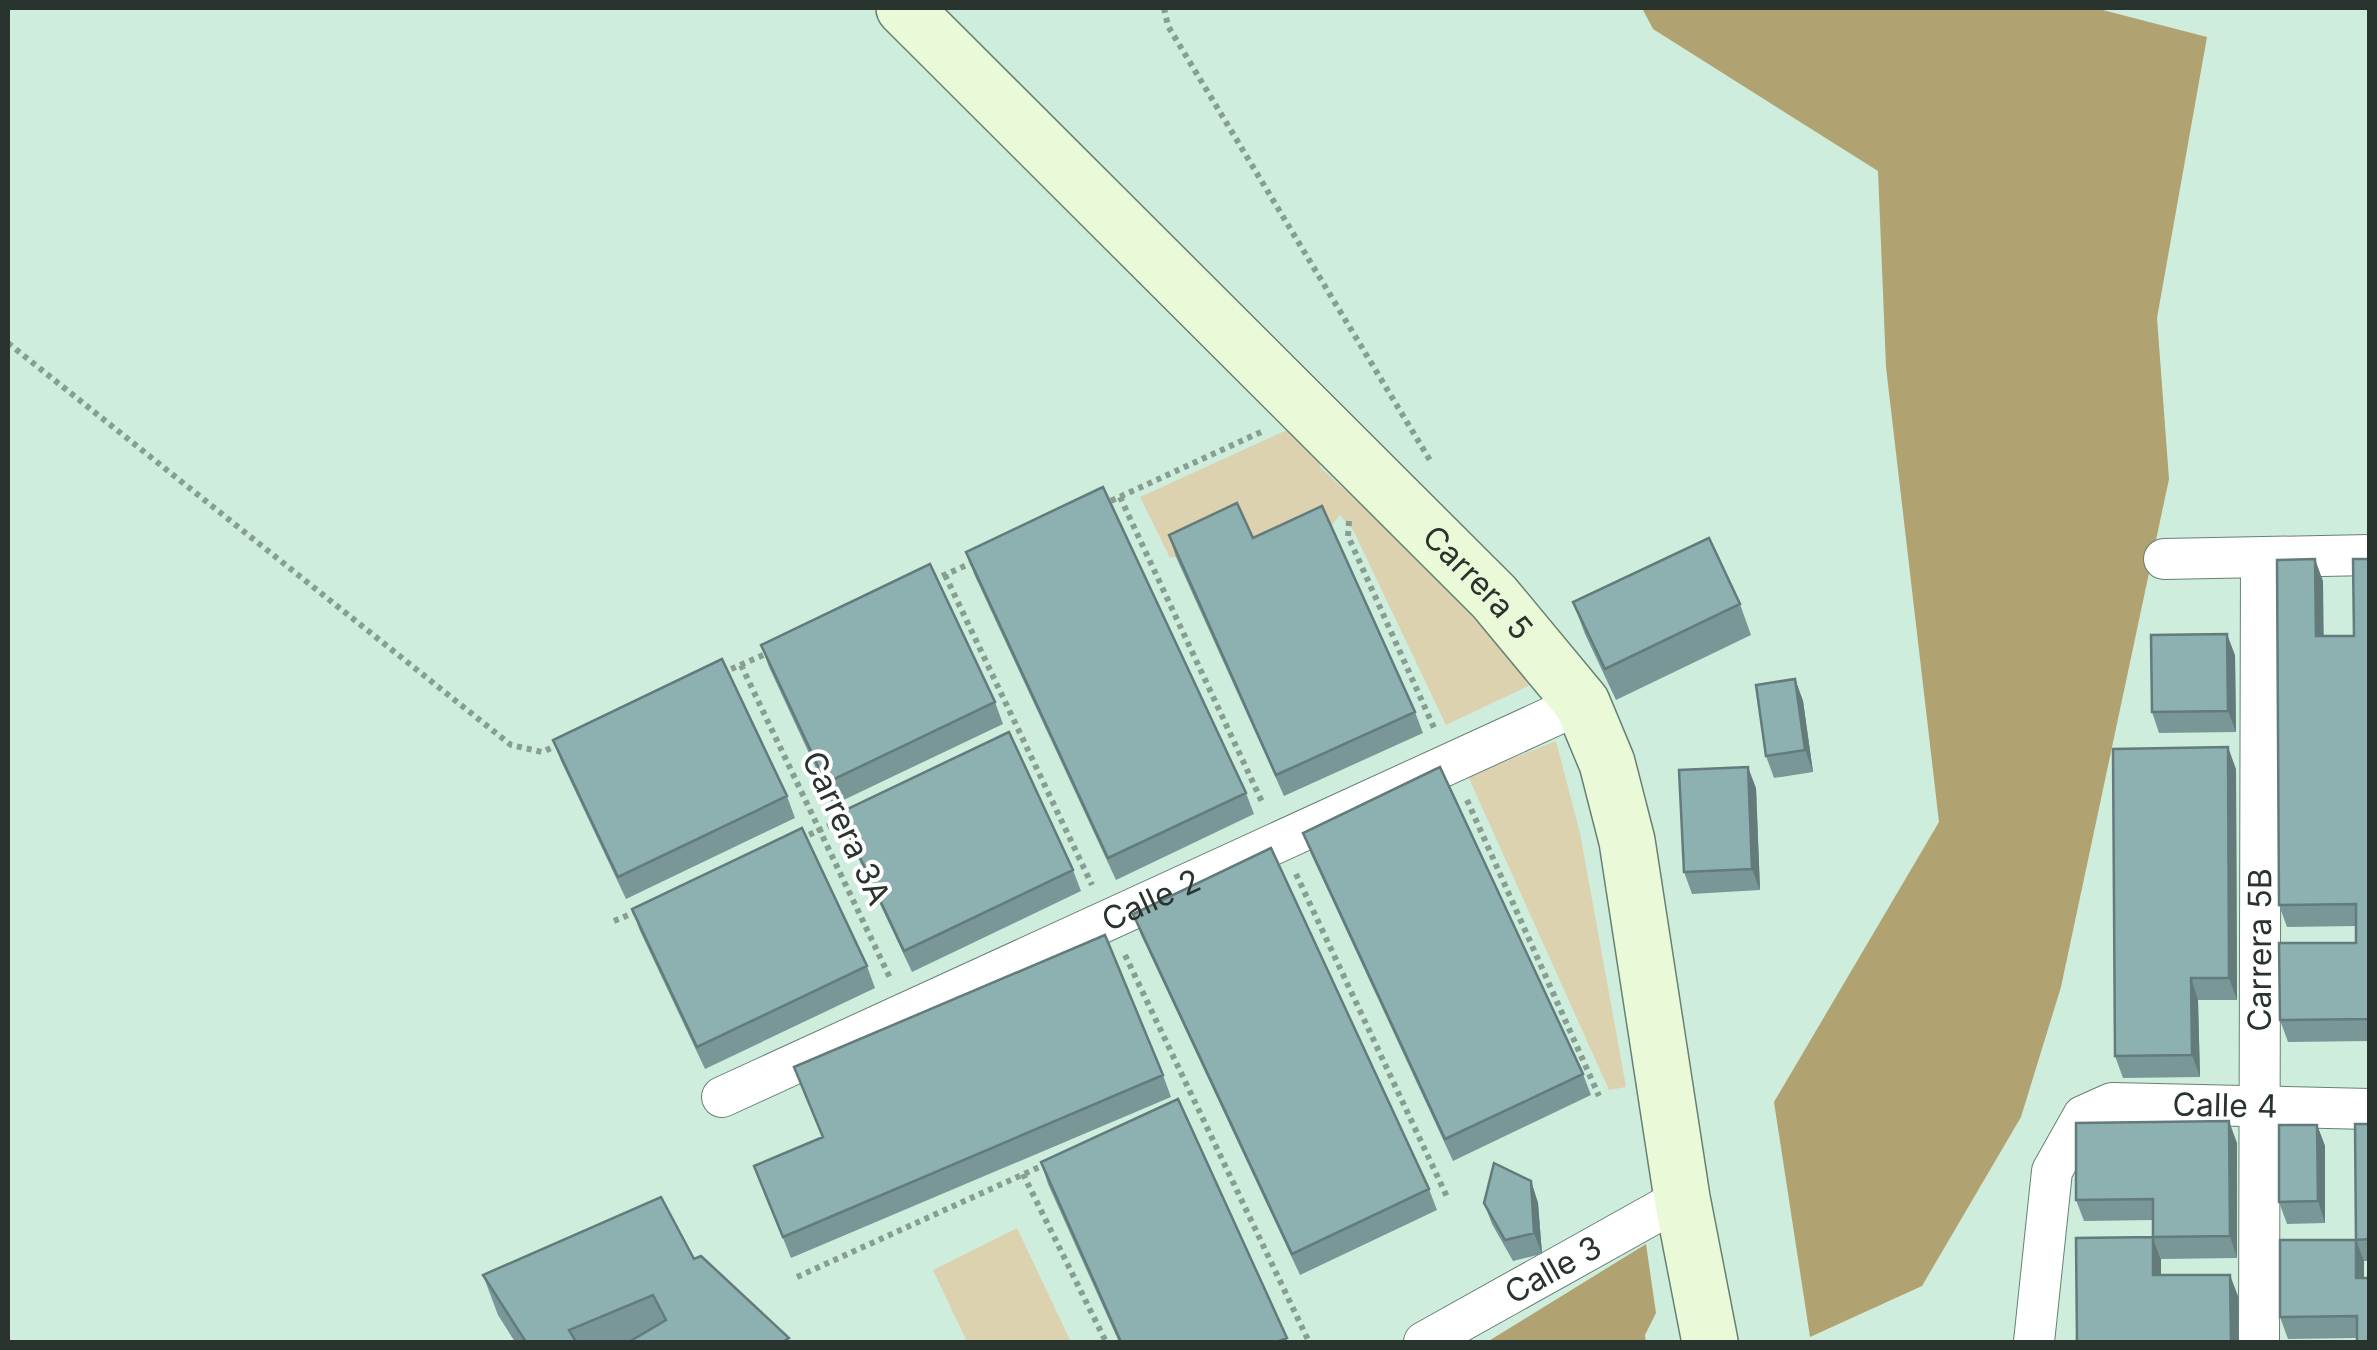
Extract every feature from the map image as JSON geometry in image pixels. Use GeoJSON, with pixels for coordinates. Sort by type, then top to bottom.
{"type":"FeatureCollection","features":[{"type":"Feature","properties":{"kind":"street","name":"Carrera 5"},"geometry":{"type":"LineString","coordinates":[[904,8],[1494,597],[1582,703],[1607,763],[1627,841],[1684,1210],[1710,1342]]}},
{"type":"Feature","properties":{"kind":"street"},"geometry":{"type":"LineString","coordinates":[[2164,559],[2370,555]]}},
{"type":"Feature","properties":{"kind":"street","name":"Carrera 5B"},"geometry":{"type":"LineString","coordinates":[[2260,1342],[2262,1109],[2240,751],[2261,558]]}},
{"type":"Feature","properties":{"kind":"street","name":"Calle 2"},"geometry":{"type":"LineString","coordinates":[[722,1097],[1582,703]]}},
{"type":"Feature","properties":{"kind":"street","name":"Calle 4"},"geometry":{"type":"LineString","coordinates":[[2034,1342],[2052,1171],[2082,1116],[2112,1102],[2262,1109],[2370,1108]]}},
{"type":"Feature","properties":{"kind":"street","name":"Calle 3"},"geometry":{"type":"LineString","coordinates":[[1424,1342],[1684,1210]]}},
{"type":"Feature","properties":{"kind":"path"},"geometry":{"type":"LineString","coordinates":[[1164,8],[1168,26],[1437,472]]}},
{"type":"Feature","properties":{"kind":"path"},"geometry":{"type":"LineString","coordinates":[[8,343],[511,745],[542,752],[578,736]]}},
{"type":"Feature","properties":{"kind":"path"},"geometry":{"type":"LineString","coordinates":[[1085,512],[1305,411]]}},
{"type":"Feature","properties":{"kind":"path"},"geometry":{"type":"LineString","coordinates":[[928,582],[980,559]]}},
{"type":"Feature","properties":{"kind":"path"},"geometry":{"type":"LineString","coordinates":[[704,681],[774,650]]}},
{"type":"Feature","properties":{"kind":"path","name":"Carrera 3A"},"geometry":{"type":"LineString","coordinates":[[740,665],[906,1012]]}},
{"type":"Feature","properties":{"kind":"path"},"geometry":{"type":"LineString","coordinates":[[1006,747],[1022,739]]}},
{"type":"Feature","properties":{"kind":"path"},"geometry":{"type":"LineString","coordinates":[[785,845],[854,815]]}},
{"type":"Feature","properties":{"kind":"path"},"geometry":{"type":"LineString","coordinates":[[614,921],[648,906]]}},
{"type":"Feature","properties":{"kind":"path"},"geometry":{"type":"LineString","coordinates":[[1176,1105],[1193,1097]]}},
{"type":"Feature","properties":{"kind":"path"},"geometry":{"type":"LineString","coordinates":[[797,1276],[1057,1159]]}},
{"type":"Feature","properties":{"kind":"path"},"geometry":{"type":"LineString","coordinates":[[1023,1174],[1106,1342]]}},
{"type":"Feature","properties":{"kind":"shaded area"},"geometry":{"type":"Polygon","coordinates":[[[1642,8],[2095,8],[2207,37],[2157,318],[2169,479],[2061,987],[2021,1117],[1922,1286],[1810,1337],[1774,1102],[1939,822],[1886,367],[1878,171],[1653,29],[1642,8]]]}},
{"type":"Feature","properties":{"kind":"shaded area"},"geometry":{"type":"Polygon","coordinates":[[[1287,430],[1325,459],[1319,466],[1447,584],[1530,685],[1446,725],[1353,530],[1340,515],[1330,528],[1170,558],[1140,497],[1287,430]]]}},
{"type":"Feature","properties":{"kind":"shaded area"},"geometry":{"type":"Polygon","coordinates":[[[1556,741],[1580,833],[1626,1087],[1609,1090],[1468,776],[1556,741]]]}},
{"type":"Feature","properties":{"kind":"shaded area"},"geometry":{"type":"Polygon","coordinates":[[[1017,1228],[1071,1342],[967,1342],[933,1270],[1017,1228]]]}},
{"type":"Feature","properties":{"kind":"shaded area"},"geometry":{"type":"Polygon","coordinates":[[[1646,1244],[1656,1313],[1645,1335],[1646,1342],[1487,1342],[1646,1244]]]}},
{"type":"Feature","properties":{"kind":"building"},"geometry":{"type":"Polygon","coordinates":[[[1103,487],[1246,793],[1108,858],[966,552],[1103,487]]]}},
{"type":"Feature","properties":{"kind":"building"},"geometry":{"type":"Polygon","coordinates":[[[1237,503],[1253,538],[1322,506],[1415,712],[1276,775],[1169,535],[1237,503]]]}},
{"type":"Feature","properties":{"kind":"building"},"geometry":{"type":"Polygon","coordinates":[[[1709,538],[1740,604],[1605,669],[1573,602],[1709,538]]]}},
{"type":"Feature","properties":{"kind":"building"},"geometry":{"type":"Polygon","coordinates":[[[2315,559],[2316,636],[2354,636],[2353,559],[2370,559],[2370,1019],[2280,1020],[2279,943],[2356,943],[2356,904],[2279,905],[2277,560],[2315,559]]]}},
{"type":"Feature","properties":{"kind":"building"},"geometry":{"type":"Polygon","coordinates":[[[930,564],[995,702],[826,783],[761,645],[930,564]]]}},
{"type":"Feature","properties":{"kind":"building"},"geometry":{"type":"Polygon","coordinates":[[[2227,634],[2228,711],[2152,712],[2151,635],[2227,634]]]}},
{"type":"Feature","properties":{"kind":"building"},"geometry":{"type":"Polygon","coordinates":[[[722,659],[787,796],[618,877],[553,740],[722,659]]]}},
{"type":"Feature","properties":{"kind":"building"},"geometry":{"type":"Polygon","coordinates":[[[1795,679],[1805,750],[1766,756],[1756,685],[1795,679]]]}},
{"type":"Feature","properties":{"kind":"building"},"geometry":{"type":"Polygon","coordinates":[[[1009,732],[1073,870],[904,951],[839,813],[1009,732]]]}},
{"type":"Feature","properties":{"kind":"building"},"geometry":{"type":"Polygon","coordinates":[[[2228,747],[2229,978],[2191,978],[2192,1055],[2115,1056],[2113,749],[2228,747]]]}},
{"type":"Feature","properties":{"kind":"building"},"geometry":{"type":"Polygon","coordinates":[[[1440,767],[1583,1074],[1445,1139],[1303,833],[1440,767]]]}},
{"type":"Feature","properties":{"kind":"building"},"geometry":{"type":"Polygon","coordinates":[[[1748,767],[1752,869],[1684,872],[1679,770],[1748,767]]]}},
{"type":"Feature","properties":{"kind":"building"},"geometry":{"type":"Polygon","coordinates":[[[802,828],[867,966],[697,1047],[632,909],[802,828]]]}},
{"type":"Feature","properties":{"kind":"building"},"geometry":{"type":"Polygon","coordinates":[[[1271,848],[1429,1189],[1292,1254],[1133,914],[1271,848]]]}},
{"type":"Feature","properties":{"kind":"building"},"geometry":{"type":"Polygon","coordinates":[[[1105,935],[1163,1075],[783,1237],[754,1166],[823,1137],[794,1067],[1105,935]]]}},
{"type":"Feature","properties":{"kind":"building"},"geometry":{"type":"Polygon","coordinates":[[[1178,1099],[1287,1338],[1277,1342],[1121,1342],[1041,1162],[1178,1099]]]}},
{"type":"Feature","properties":{"kind":"building"},"geometry":{"type":"Polygon","coordinates":[[[2229,1121],[2230,1236],[2153,1237],[2153,1199],[2076,1200],[2076,1123],[2229,1121]]]}},
{"type":"Feature","properties":{"kind":"building"},"geometry":{"type":"Polygon","coordinates":[[[2355,1124],[2370,1124],[2370,1239],[2356,1240],[2355,1124]]]}},
{"type":"Feature","properties":{"kind":"building"},"geometry":{"type":"Polygon","coordinates":[[[2279,1125],[2317,1125],[2318,1201],[2279,1202],[2279,1125]]]}},
{"type":"Feature","properties":{"kind":"building"},"geometry":{"type":"Polygon","coordinates":[[[1494,1163],[1531,1181],[1534,1233],[1505,1240],[1484,1203],[1494,1163]]]}},
{"type":"Feature","properties":{"kind":"building"},"geometry":{"type":"Polygon","coordinates":[[[661,1197],[694,1259],[701,1256],[789,1338],[783,1342],[629,1342],[666,1320],[653,1295],[569,1330],[576,1342],[526,1342],[483,1275],[661,1197]]]}},
{"type":"Feature","properties":{"kind":"building"},"geometry":{"type":"Polygon","coordinates":[[[2153,1237],[2153,1275],[2230,1275],[2231,1342],[2077,1342],[2076,1238],[2153,1237]]]}},
{"type":"Feature","properties":{"kind":"building"},"geometry":{"type":"Polygon","coordinates":[[[2280,1240],[2356,1240],[2356,1278],[2370,1278],[2370,1342],[2357,1342],[2357,1316],[2280,1317],[2280,1240]]]}}]}
